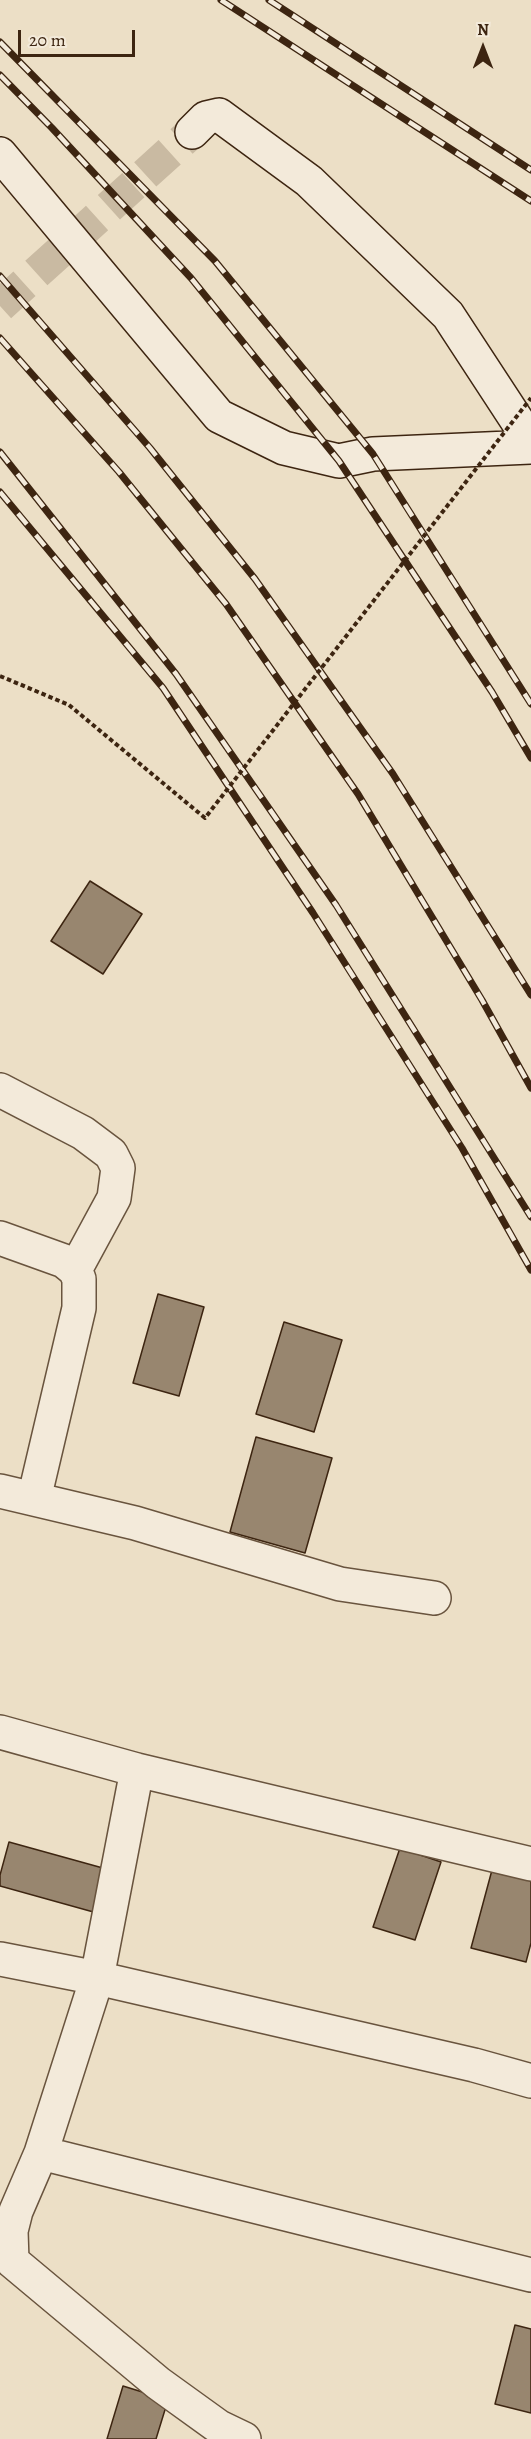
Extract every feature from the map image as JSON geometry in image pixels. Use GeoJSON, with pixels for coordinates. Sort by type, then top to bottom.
{"type":"FeatureCollection","features":[{"type":"Feature","properties":{"kind":"street"},"geometry":{"type":"LineString","coordinates":[[192,132],[206,118],[219,115],[309,181],[448,315],[531,441]]}},
{"type":"Feature","properties":{"kind":"street"},"geometry":{"type":"LineString","coordinates":[[0,154],[219,416],[285,448],[339,461],[373,454],[531,447]]}},
{"type":"Feature","properties":{"kind":"street"},"geometry":{"type":"LineString","coordinates":[[0,1090],[83,1133],[111,1154],[118,1168],[114,1198],[75,1270]]}},
{"type":"Feature","properties":{"kind":"street"},"geometry":{"type":"LineString","coordinates":[[0,1238],[64,1261],[75,1270],[79,1279],[79,1308],[34,1499]]}},
{"type":"Feature","properties":{"kind":"street"},"geometry":{"type":"LineString","coordinates":[[0,1491],[135,1523],[340,1584],[434,1598]]}},
{"type":"Feature","properties":{"kind":"street"},"geometry":{"type":"LineString","coordinates":[[0,1731],[137,1770],[531,1864]]}},
{"type":"Feature","properties":{"kind":"street"},"geometry":{"type":"LineString","coordinates":[[137,1770],[97,1978],[41,2153],[14,2221],[10,2239],[12,2260],[158,2383],[219,2427],[244,2439]]}},
{"type":"Feature","properties":{"kind":"street"},"geometry":{"type":"LineString","coordinates":[[0,1959],[97,1978],[474,2065],[531,2081]]}},
{"type":"Feature","properties":{"kind":"street"},"geometry":{"type":"LineString","coordinates":[[41,2153],[531,2275]]}},
{"type":"Feature","properties":{"kind":"path"},"geometry":{"type":"LineString","coordinates":[[0,676],[69,705],[205,818],[531,398]]}},
{"type":"Feature","properties":{"kind":"building"},"geometry":{"type":"Polygon","coordinates":[[[90,881],[142,914],[103,974],[51,941],[90,881]]]}},
{"type":"Feature","properties":{"kind":"building"},"geometry":{"type":"Polygon","coordinates":[[[158,1294],[204,1307],[179,1396],[133,1383],[158,1294]]]}},
{"type":"Feature","properties":{"kind":"building"},"geometry":{"type":"Polygon","coordinates":[[[284,1322],[342,1340],[314,1432],[256,1414],[284,1322]]]}},
{"type":"Feature","properties":{"kind":"building"},"geometry":{"type":"Polygon","coordinates":[[[256,1437],[332,1458],[305,1553],[230,1532],[256,1437]]]}},
{"type":"Feature","properties":{"kind":"building"},"geometry":{"type":"Polygon","coordinates":[[[9,1842],[110,1870],[97,1913],[0,1886],[0,1875],[9,1842]]]}},
{"type":"Feature","properties":{"kind":"building"},"geometry":{"type":"Polygon","coordinates":[[[400,1848],[441,1862],[415,1940],[373,1927],[400,1848]]]}},
{"type":"Feature","properties":{"kind":"building"},"geometry":{"type":"Polygon","coordinates":[[[492,1870],[531,1881],[531,1943],[526,1962],[471,1948],[492,1870]]]}},
{"type":"Feature","properties":{"kind":"building"},"geometry":{"type":"Polygon","coordinates":[[[515,2325],[531,2329],[531,2413],[495,2404],[515,2325]]]}},
{"type":"Feature","properties":{"kind":"building"},"geometry":{"type":"Polygon","coordinates":[[[123,2386],[168,2400],[156,2439],[107,2439],[123,2386]]]}},
{"type":"Feature","properties":{"kind":"tunnel"},"geometry":{"type":"LineString","coordinates":[[0,306],[192,132]]}},
{"type":"Feature","properties":{"kind":"railway"},"geometry":{"type":"LineString","coordinates":[[221,0],[531,201]]}},
{"type":"Feature","properties":{"kind":"railway"},"geometry":{"type":"LineString","coordinates":[[269,0],[531,170]]}},
{"type":"Feature","properties":{"kind":"railway"},"geometry":{"type":"LineString","coordinates":[[0,42],[215,261],[373,454],[531,704]]}},
{"type":"Feature","properties":{"kind":"railway"},"geometry":{"type":"LineString","coordinates":[[0,75],[191,278],[339,461],[492,692],[531,758]]}},
{"type":"Feature","properties":{"kind":"railway"},"geometry":{"type":"LineString","coordinates":[[0,276],[150,448],[255,579],[393,774],[531,995]]}},
{"type":"Feature","properties":{"kind":"railway"},"geometry":{"type":"LineString","coordinates":[[0,338],[119,472],[226,604],[358,794],[482,1000],[531,1088]]}},
{"type":"Feature","properties":{"kind":"railway"},"geometry":{"type":"LineString","coordinates":[[0,452],[176,674],[336,905],[531,1217]]}},
{"type":"Feature","properties":{"kind":"railway"},"geometry":{"type":"LineString","coordinates":[[0,492],[163,688],[313,913],[462,1148],[531,1270]]}}]}
